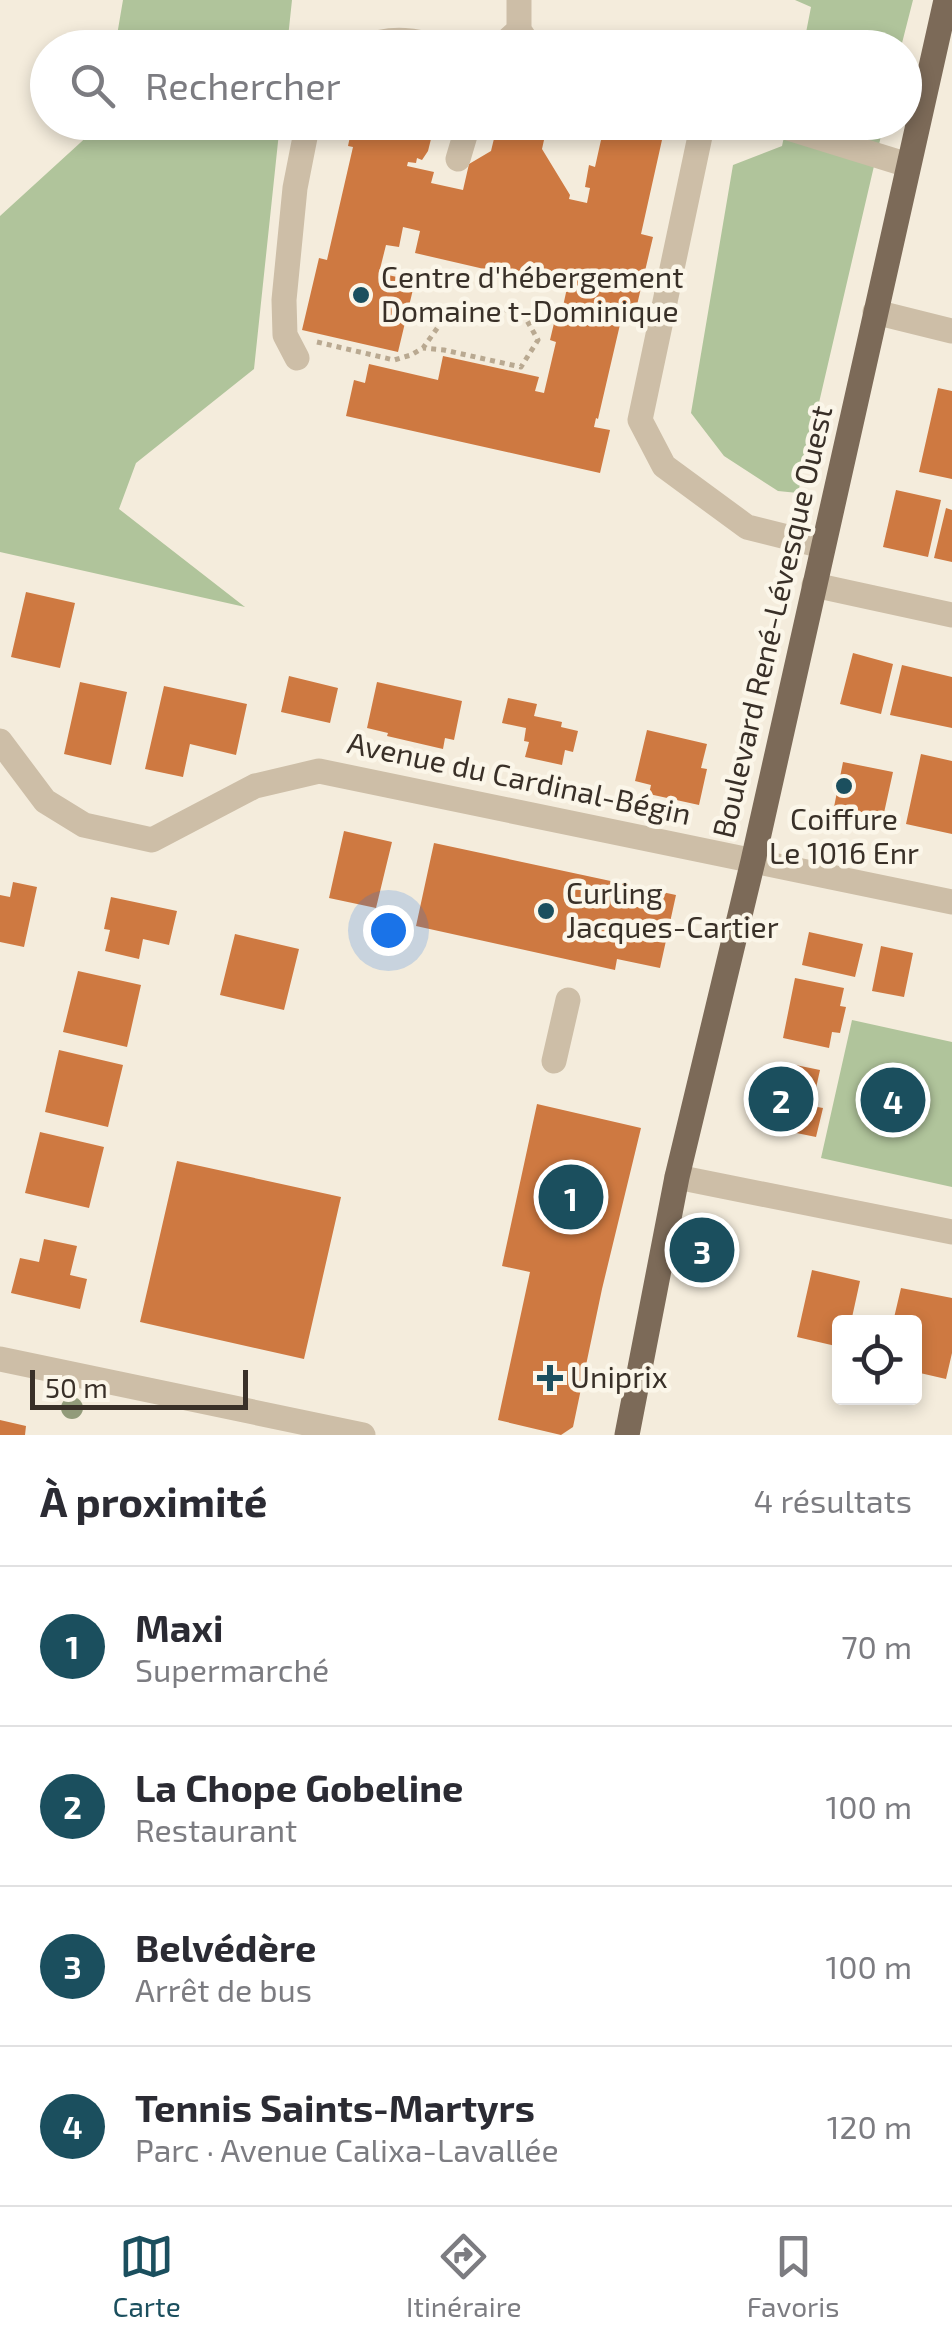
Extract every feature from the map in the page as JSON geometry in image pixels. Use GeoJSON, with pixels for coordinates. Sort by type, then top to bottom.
{"type":"FeatureCollection","features":[{"type":"Feature","properties":{"kind":"main road","name":"Boulevard René-Lévesque Ouest"},"geometry":{"type":"LineString","coordinates":[[922,104],[946,0]]}},
{"type":"Feature","properties":{"kind":"main road","name":"Boulevard René-Lévesque Ouest"},"geometry":{"type":"LineString","coordinates":[[628,1435],[678,1177],[753,861],[914,140]]}},
{"type":"Feature","properties":{"kind":"street"},"geometry":{"type":"LineString","coordinates":[[511,30],[518,0]]}},
{"type":"Feature","properties":{"kind":"street"},"geometry":{"type":"LineString","coordinates":[[291,347],[284,300],[293,207],[305,140]]}},
{"type":"Feature","properties":{"kind":"street"},"geometry":{"type":"LineString","coordinates":[[458,159],[464,140]]}},
{"type":"Feature","properties":{"kind":"street"},"geometry":{"type":"LineString","coordinates":[[699,140],[640,420],[664,466],[747,527],[823,546]]}},
{"type":"Feature","properties":{"kind":"street"},"geometry":{"type":"LineString","coordinates":[[828,140],[908,165]]}},
{"type":"Feature","properties":{"kind":"street"},"geometry":{"type":"LineString","coordinates":[[875,312],[952,331]]}},
{"type":"Feature","properties":{"kind":"street"},"geometry":{"type":"LineString","coordinates":[[814,586],[952,615]]}},
{"type":"Feature","properties":{"kind":"street","name":"Avenue du Cardinal-Bégin"},"geometry":{"type":"LineString","coordinates":[[0,741],[45,801],[84,826],[152,840],[255,786],[320,770],[952,902]]}},
{"type":"Feature","properties":{"kind":"street"},"geometry":{"type":"LineString","coordinates":[[554,1061],[568,1000]]}},
{"type":"Feature","properties":{"kind":"street"},"geometry":{"type":"LineString","coordinates":[[678,1177],[952,1232]]}},
{"type":"Feature","properties":{"kind":"street"},"geometry":{"type":"LineString","coordinates":[[0,1359],[363,1435]]}},
{"type":"Feature","properties":{"kind":"path"},"geometry":{"type":"LineString","coordinates":[[291,347],[394,360],[423,348],[446,316],[459,308],[521,310],[538,340],[521,367],[423,348]]}},
{"type":"Feature","properties":{"kind":"green space"},"geometry":{"type":"Polygon","coordinates":[[[123,0],[292,0],[289,30],[118,30],[123,0]]]}},
{"type":"Feature","properties":{"kind":"green space"},"geometry":{"type":"Polygon","coordinates":[[[795,0],[913,0],[905,30],[807,30],[811,7],[795,0]]]}},
{"type":"Feature","properties":{"kind":"green space"},"geometry":{"type":"Polygon","coordinates":[[[83,140],[278,140],[254,369],[136,463],[119,509],[245,607],[0,552],[0,216],[83,140]]]}},
{"type":"Feature","properties":{"kind":"green space"},"geometry":{"type":"Polygon","coordinates":[[[783,140],[880,140],[798,493],[778,491],[724,456],[691,413],[733,165],[782,146],[783,140]]]}},
{"type":"Feature","properties":{"kind":"green space"},"geometry":{"type":"Polygon","coordinates":[[[852,1020],[952,1042],[952,1187],[821,1158],[852,1020]]]}},
{"type":"Feature","properties":{"kind":"building","name":"Centre d'hébergement Domaine t-Dominique"},"geometry":{"type":"Polygon","coordinates":[[[349,140],[431,140],[422,160],[417,158],[416,163],[408,162],[407,166],[434,172],[431,183],[463,190],[469,164],[491,151],[494,140],[544,140],[542,149],[569,199],[587,203],[589,165],[595,167],[601,140],[662,140],[641,234],[653,237],[637,305],[625,303],[594,427],[610,430],[600,473],[346,416],[354,380],[365,383],[369,364],[438,380],[443,356],[539,377],[535,391],[544,393],[556,342],[550,340],[555,319],[560,320],[567,288],[415,253],[420,231],[403,227],[399,247],[386,245],[379,273],[415,281],[398,352],[302,330],[319,258],[327,260],[353,147],[348,146],[349,140]]]}},
{"type":"Feature","properties":{"kind":"building"},"geometry":{"type":"Polygon","coordinates":[[[938,388],[952,391],[952,479],[919,472],[938,388]]]}},
{"type":"Feature","properties":{"kind":"building"},"geometry":{"type":"Polygon","coordinates":[[[896,490],[941,500],[928,557],[883,547],[896,490]]]}},
{"type":"Feature","properties":{"kind":"building"},"geometry":{"type":"Polygon","coordinates":[[[946,508],[952,510],[952,562],[934,558],[946,508]]]}},
{"type":"Feature","properties":{"kind":"building"},"geometry":{"type":"Polygon","coordinates":[[[26,592],[75,603],[60,668],[11,657],[26,592]]]}},
{"type":"Feature","properties":{"kind":"building"},"geometry":{"type":"Polygon","coordinates":[[[853,653],[893,664],[881,714],[840,704],[853,653]]]}},
{"type":"Feature","properties":{"kind":"building"},"geometry":{"type":"Polygon","coordinates":[[[902,665],[952,677],[952,728],[890,715],[902,665]]]}},
{"type":"Feature","properties":{"kind":"building"},"geometry":{"type":"Polygon","coordinates":[[[289,676],[338,688],[330,723],[281,712],[289,676]]]}},
{"type":"Feature","properties":{"kind":"building"},"geometry":{"type":"Polygon","coordinates":[[[80,682],[127,692],[111,765],[64,754],[80,682]]]}},
{"type":"Feature","properties":{"kind":"building"},"geometry":{"type":"Polygon","coordinates":[[[377,682],[462,701],[454,740],[445,738],[443,749],[367,728],[377,682]]]}},
{"type":"Feature","properties":{"kind":"building"},"geometry":{"type":"Polygon","coordinates":[[[164,686],[247,704],[236,755],[190,744],[183,777],[145,769],[164,686]]]}},
{"type":"Feature","properties":{"kind":"building"},"geometry":{"type":"Polygon","coordinates":[[[508,698],[537,704],[534,716],[562,722],[561,727],[578,731],[573,752],[565,750],[562,765],[525,757],[529,742],[524,741],[526,728],[502,723],[508,698]]]}},
{"type":"Feature","properties":{"kind":"building"},"geometry":{"type":"Polygon","coordinates":[[[647,730],[707,744],[701,768],[707,769],[699,805],[649,794],[651,785],[635,781],[647,730]]]}},
{"type":"Feature","properties":{"kind":"building"},"geometry":{"type":"Polygon","coordinates":[[[921,754],[952,761],[952,834],[906,824],[921,754]]]}},
{"type":"Feature","properties":{"kind":"building"},"geometry":{"type":"Polygon","coordinates":[[[843,762],[893,772],[882,822],[833,812],[843,762]]]}},
{"type":"Feature","properties":{"kind":"building"},"geometry":{"type":"Polygon","coordinates":[[[344,831],[392,842],[376,908],[329,898],[344,831]]]}},
{"type":"Feature","properties":{"kind":"building","name":"Curling Jacques-Cartier"},"geometry":{"type":"Polygon","coordinates":[[[434,843],[676,895],[660,968],[617,959],[615,970],[416,926],[434,843]]]}},
{"type":"Feature","properties":{"kind":"building"},"geometry":{"type":"Polygon","coordinates":[[[13,882],[37,887],[24,947],[0,942],[0,895],[10,897],[13,882]]]}},
{"type":"Feature","properties":{"kind":"building"},"geometry":{"type":"Polygon","coordinates":[[[111,897],[177,911],[169,945],[143,939],[139,959],[105,951],[110,930],[104,929],[111,897]]]}},
{"type":"Feature","properties":{"kind":"building"},"geometry":{"type":"Polygon","coordinates":[[[809,932],[863,944],[855,977],[802,965],[809,932]]]}},
{"type":"Feature","properties":{"kind":"building"},"geometry":{"type":"Polygon","coordinates":[[[235,934],[299,949],[284,1010],[220,995],[235,934]]]}},
{"type":"Feature","properties":{"kind":"building"},"geometry":{"type":"Polygon","coordinates":[[[881,946],[913,953],[904,997],[872,991],[881,946]]]}},
{"type":"Feature","properties":{"kind":"building"},"geometry":{"type":"Polygon","coordinates":[[[78,971],[141,985],[127,1047],[63,1032],[78,971]]]}},
{"type":"Feature","properties":{"kind":"building"},"geometry":{"type":"Polygon","coordinates":[[[795,978],[844,988],[840,1006],[846,1007],[840,1033],[832,1032],[829,1048],[783,1038],[795,978]]]}},
{"type":"Feature","properties":{"kind":"building"},"geometry":{"type":"Polygon","coordinates":[[[59,1050],[123,1065],[108,1127],[45,1112],[59,1050]]]}},
{"type":"Feature","properties":{"kind":"building"},"geometry":{"type":"Polygon","coordinates":[[[781,1062],[820,1070],[812,1106],[823,1108],[816,1137],[767,1127],[781,1062]]]}},
{"type":"Feature","properties":{"kind":"building"},"geometry":{"type":"Polygon","coordinates":[[[537,1104],[641,1128],[573,1427],[561,1435],[498,1420],[530,1272],[502,1266],[537,1104]]]}},
{"type":"Feature","properties":{"kind":"building"},"geometry":{"type":"Polygon","coordinates":[[[40,1132],[104,1147],[89,1208],[25,1193],[40,1132]]]}},
{"type":"Feature","properties":{"kind":"building"},"geometry":{"type":"Polygon","coordinates":[[[177,1161],[341,1197],[304,1359],[140,1322],[177,1161]]]}},
{"type":"Feature","properties":{"kind":"building"},"geometry":{"type":"Polygon","coordinates":[[[44,1239],[77,1246],[70,1275],[87,1279],[80,1309],[11,1293],[20,1258],[39,1262],[44,1239]]]}},
{"type":"Feature","properties":{"kind":"building"},"geometry":{"type":"Polygon","coordinates":[[[812,1270],[860,1281],[853,1315],[832,1315],[832,1345],[797,1337],[812,1270]]]}},
{"type":"Feature","properties":{"kind":"building"},"geometry":{"type":"Polygon","coordinates":[[[901,1288],[952,1298],[952,1353],[946,1379],[922,1373],[922,1315],[895,1315],[901,1288]]]}},
{"type":"Feature","properties":{"kind":"building"},"geometry":{"type":"Polygon","coordinates":[[[0,1420],[26,1426],[25,1435],[0,1435],[0,1420]]]}},
{"type":"Feature","properties":{"kind":"place","name":"Centre d'hébergement Domaine t-Dominique"},"geometry":{"type":"Point","coordinates":[361,295]}},
{"type":"Feature","properties":{"kind":"place","name":"Coiffure Le 1016 Enr"},"geometry":{"type":"Point","coordinates":[844,786]}},
{"type":"Feature","properties":{"kind":"place","name":"Curling Jacques-Cartier"},"geometry":{"type":"Point","coordinates":[546,911]}},
{"type":"Feature","properties":{"kind":"place","name":"La Chope Gobeline"},"geometry":{"type":"Point","coordinates":[781,1099]}},
{"type":"Feature","properties":{"kind":"place","name":"Tennis Saints-Martyrs"},"geometry":{"type":"Point","coordinates":[893,1100]}},
{"type":"Feature","properties":{"kind":"place","name":"Maxi"},"geometry":{"type":"Point","coordinates":[571,1197]}},
{"type":"Feature","properties":{"kind":"place","name":"Belvédère"},"geometry":{"type":"Point","coordinates":[702,1250]}},
{"type":"Feature","properties":{"kind":"place","name":"Uniprix"},"geometry":{"type":"Point","coordinates":[550,1378]}}]}
